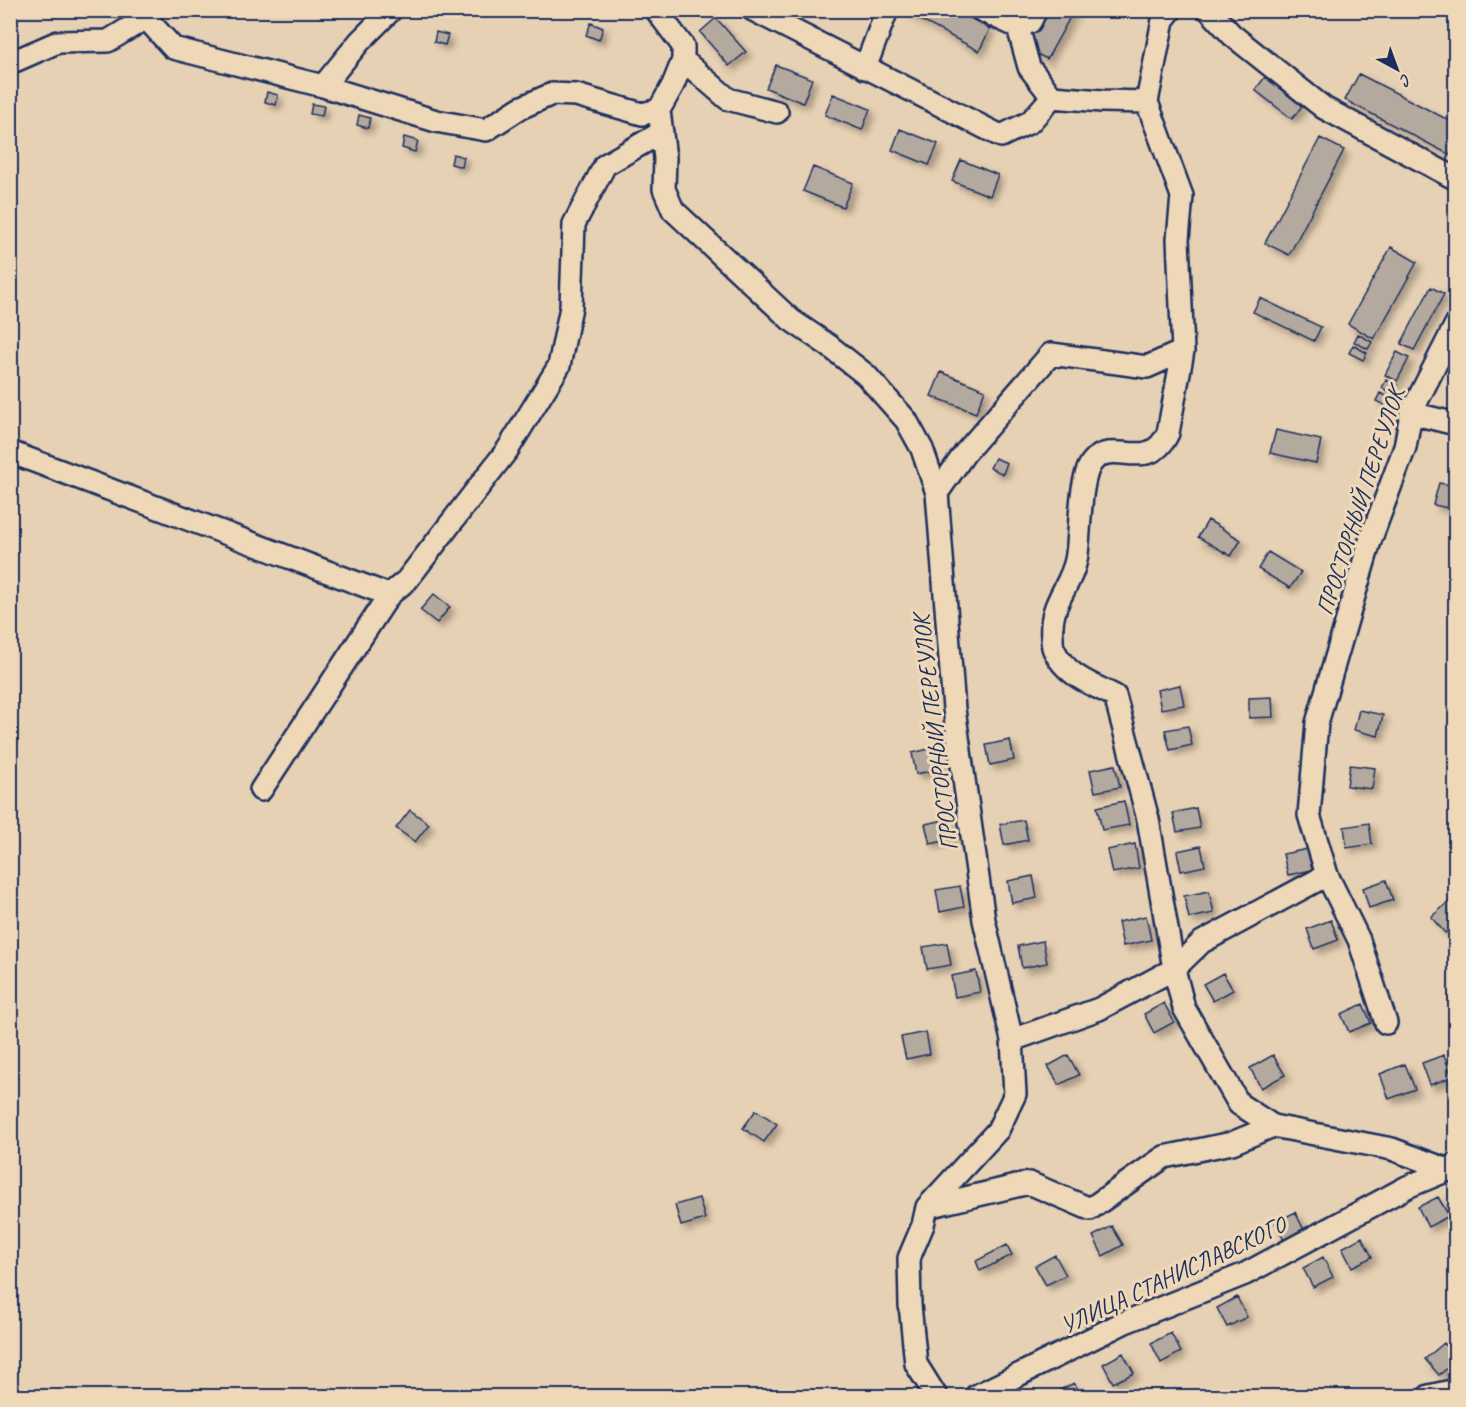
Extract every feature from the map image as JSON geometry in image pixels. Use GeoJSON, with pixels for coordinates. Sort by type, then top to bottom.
{"type":"FeatureCollection","features":[{"type":"Feature","properties":{"kind":"street"},"geometry":{"type":"LineString","coordinates":[[323,86],[360,41],[391,10]]}},
{"type":"Feature","properties":{"kind":"street"},"geometry":{"type":"LineString","coordinates":[[10,63],[58,42],[108,41],[155,14],[173,48],[323,86],[436,121],[486,130],[520,108],[552,94],[576,95],[642,114],[659,110],[674,86],[683,60],[683,46],[656,10]]}},
{"type":"Feature","properties":{"kind":"street"},"geometry":{"type":"LineString","coordinates":[[753,10],[1001,136],[1030,122],[1052,96]]}},
{"type":"Feature","properties":{"kind":"street"},"geometry":{"type":"LineString","coordinates":[[865,68],[887,10]]}},
{"type":"Feature","properties":{"kind":"street"},"geometry":{"type":"LineString","coordinates":[[981,10],[1018,27],[1030,22],[1036,10]]}},
{"type":"Feature","properties":{"kind":"street"},"geometry":{"type":"LineString","coordinates":[[1171,10],[1163,20],[1147,102],[1182,196],[1178,239],[1183,351],[1168,433],[1163,444],[1146,454],[1105,453],[1092,462],[1086,475],[1082,498],[1076,562],[1055,606],[1051,627],[1053,649],[1075,676],[1115,696],[1148,819],[1174,969],[1184,1008],[1239,1104],[1273,1126],[1392,1149],[1453,1168]]}},
{"type":"Feature","properties":{"kind":"street"},"geometry":{"type":"LineString","coordinates":[[1209,10],[1232,35],[1324,108],[1455,179]]}},
{"type":"Feature","properties":{"kind":"street"},"geometry":{"type":"LineString","coordinates":[[1018,27],[1029,67],[1052,96],[1102,101],[1147,102]]}},
{"type":"Feature","properties":{"kind":"street"},"geometry":{"type":"LineString","coordinates":[[683,60],[728,99],[777,112]]}},
{"type":"Feature","properties":{"kind":"street","name":"ПРОСТОРНЫЙ ПЕРЕУЛОК"},"geometry":{"type":"LineString","coordinates":[[659,110],[665,158],[664,189],[673,210],[791,320],[866,375],[906,420],[922,449],[937,493],[954,709],[984,920],[1012,1040],[1016,1094],[998,1130],[927,1208],[909,1258],[915,1364],[936,1396]]}},
{"type":"Feature","properties":{"kind":"street"},"geometry":{"type":"LineString","coordinates":[[261,790],[389,595],[407,580],[508,449],[559,366],[571,307],[574,224],[605,165],[662,132]]}},
{"type":"Feature","properties":{"kind":"street","name":"ПРОСТОРНЫЙ ПЕРЕУЛОК"},"geometry":{"type":"LineString","coordinates":[[1386,1023],[1359,940],[1327,875],[1309,815],[1317,723],[1370,541],[1405,447],[1411,413],[1455,324]]}},
{"type":"Feature","properties":{"kind":"street"},"geometry":{"type":"LineString","coordinates":[[937,493],[965,453],[1051,354],[1146,367],[1183,351]]}},
{"type":"Feature","properties":{"kind":"street"},"geometry":{"type":"LineString","coordinates":[[1411,413],[1455,424]]}},
{"type":"Feature","properties":{"kind":"street"},"geometry":{"type":"LineString","coordinates":[[10,452],[389,595]]}},
{"type":"Feature","properties":{"kind":"street"},"geometry":{"type":"LineString","coordinates":[[1012,1040],[1100,1009],[1174,969],[1202,942],[1327,875]]}},
{"type":"Feature","properties":{"kind":"street"},"geometry":{"type":"LineString","coordinates":[[927,1208],[1029,1183],[1090,1209],[1164,1157],[1232,1143],[1273,1126]]}},
{"type":"Feature","properties":{"kind":"street","name":"УЛИЦА СТАНИСЛАВСКОГО"},"geometry":{"type":"LineString","coordinates":[[976,1396],[1122,1323],[1245,1274],[1407,1187],[1453,1168]]}},
{"type":"Feature","properties":{"kind":"street"},"geometry":{"type":"LineString","coordinates":[[1429,1396],[1455,1390]]}},
{"type":"Feature","properties":{"kind":"building"},"geometry":{"type":"Polygon","coordinates":[[[908,10],[956,10],[990,29],[979,51],[907,13],[908,10]]]}},
{"type":"Feature","properties":{"kind":"building"},"geometry":{"type":"Polygon","coordinates":[[[1045,10],[1074,10],[1047,59],[1025,48],[1045,10]]]}},
{"type":"Feature","properties":{"kind":"building"},"geometry":{"type":"Polygon","coordinates":[[[716,18],[746,52],[729,66],[700,32],[716,18]]]}},
{"type":"Feature","properties":{"kind":"building"},"geometry":{"type":"Polygon","coordinates":[[[591,23],[603,28],[599,40],[586,35],[591,23]]]}},
{"type":"Feature","properties":{"kind":"building"},"geometry":{"type":"Polygon","coordinates":[[[436,32],[448,35],[445,45],[434,42],[436,32]]]}},
{"type":"Feature","properties":{"kind":"building"},"geometry":{"type":"Polygon","coordinates":[[[776,65],[812,79],[803,103],[766,88],[776,65]]]}},
{"type":"Feature","properties":{"kind":"building"},"geometry":{"type":"Polygon","coordinates":[[[1359,74],[1456,124],[1456,158],[1345,100],[1359,74]]]}},
{"type":"Feature","properties":{"kind":"building"},"geometry":{"type":"Polygon","coordinates":[[[1265,77],[1302,106],[1292,119],[1255,90],[1265,77]]]}},
{"type":"Feature","properties":{"kind":"building"},"geometry":{"type":"Polygon","coordinates":[[[267,92],[278,95],[276,105],[265,102],[267,92]]]}},
{"type":"Feature","properties":{"kind":"building"},"geometry":{"type":"Polygon","coordinates":[[[833,94],[870,109],[862,130],[825,115],[833,94]]]}},
{"type":"Feature","properties":{"kind":"building"},"geometry":{"type":"Polygon","coordinates":[[[312,104],[324,106],[322,116],[310,114],[312,104]]]}},
{"type":"Feature","properties":{"kind":"building"},"geometry":{"type":"Polygon","coordinates":[[[359,115],[370,118],[368,128],[357,125],[359,115]]]}},
{"type":"Feature","properties":{"kind":"building"},"geometry":{"type":"Polygon","coordinates":[[[900,129],[938,144],[929,165],[892,150],[900,129]]]}},
{"type":"Feature","properties":{"kind":"building"},"geometry":{"type":"Polygon","coordinates":[[[404,137],[418,141],[415,152],[402,148],[404,137]]]}},
{"type":"Feature","properties":{"kind":"building"},"geometry":{"type":"Polygon","coordinates":[[[1320,138],[1344,150],[1289,255],[1265,243],[1320,138]]]}},
{"type":"Feature","properties":{"kind":"building"},"geometry":{"type":"Polygon","coordinates":[[[453,154],[464,157],[462,167],[451,164],[453,154]]]}},
{"type":"Feature","properties":{"kind":"building"},"geometry":{"type":"Polygon","coordinates":[[[961,160],[998,175],[990,196],[952,181],[961,160]]]}},
{"type":"Feature","properties":{"kind":"building"},"geometry":{"type":"Polygon","coordinates":[[[813,167],[853,183],[843,207],[803,191],[813,167]]]}},
{"type":"Feature","properties":{"kind":"building"},"geometry":{"type":"Polygon","coordinates":[[[1391,247],[1417,262],[1374,339],[1348,324],[1391,247]]]}},
{"type":"Feature","properties":{"kind":"building"},"geometry":{"type":"Polygon","coordinates":[[[1431,287],[1444,294],[1414,350],[1401,344],[1431,287]]]}},
{"type":"Feature","properties":{"kind":"building"},"geometry":{"type":"Polygon","coordinates":[[[1260,298],[1321,327],[1314,341],[1253,312],[1260,298]]]}},
{"type":"Feature","properties":{"kind":"building"},"geometry":{"type":"Polygon","coordinates":[[[1358,334],[1372,342],[1368,349],[1354,342],[1358,334]]]}},
{"type":"Feature","properties":{"kind":"building"},"geometry":{"type":"Polygon","coordinates":[[[1353,345],[1367,353],[1363,360],[1349,353],[1353,345]]]}},
{"type":"Feature","properties":{"kind":"building"},"geometry":{"type":"Polygon","coordinates":[[[1397,352],[1409,358],[1397,381],[1385,375],[1397,352]]]}},
{"type":"Feature","properties":{"kind":"building"},"geometry":{"type":"Polygon","coordinates":[[[941,372],[985,390],[976,413],[931,396],[941,372]]]}},
{"type":"Feature","properties":{"kind":"building"},"geometry":{"type":"Polygon","coordinates":[[[1386,380],[1397,385],[1392,393],[1382,388],[1386,380]]]}},
{"type":"Feature","properties":{"kind":"building"},"geometry":{"type":"Polygon","coordinates":[[[1380,393],[1395,400],[1390,408],[1376,401],[1380,393]]]}},
{"type":"Feature","properties":{"kind":"building"},"geometry":{"type":"Polygon","coordinates":[[[1276,430],[1321,440],[1316,463],[1270,453],[1276,430]]]}},
{"type":"Feature","properties":{"kind":"building"},"geometry":{"type":"Polygon","coordinates":[[[995,458],[1007,463],[1003,474],[990,468],[995,458]]]}},
{"type":"Feature","properties":{"kind":"building"},"geometry":{"type":"Polygon","coordinates":[[[1439,483],[1456,486],[1454,509],[1433,505],[1439,483]]]}},
{"type":"Feature","properties":{"kind":"building"},"geometry":{"type":"Polygon","coordinates":[[[1208,520],[1241,540],[1231,556],[1198,537],[1208,520]]]}},
{"type":"Feature","properties":{"kind":"building"},"geometry":{"type":"Polygon","coordinates":[[[1268,552],[1301,572],[1290,588],[1258,569],[1268,552]]]}},
{"type":"Feature","properties":{"kind":"building"},"geometry":{"type":"Polygon","coordinates":[[[434,594],[450,607],[437,623],[420,610],[434,594]]]}},
{"type":"Feature","properties":{"kind":"building"},"geometry":{"type":"Polygon","coordinates":[[[1180,685],[1184,705],[1161,709],[1157,690],[1180,685]]]}},
{"type":"Feature","properties":{"kind":"building"},"geometry":{"type":"Polygon","coordinates":[[[1272,697],[1273,717],[1249,718],[1249,698],[1272,697]]]}},
{"type":"Feature","properties":{"kind":"building"},"geometry":{"type":"Polygon","coordinates":[[[1359,710],[1383,715],[1378,736],[1354,730],[1359,710]]]}},
{"type":"Feature","properties":{"kind":"building"},"geometry":{"type":"Polygon","coordinates":[[[1188,726],[1192,745],[1170,750],[1165,730],[1188,726]]]}},
{"type":"Feature","properties":{"kind":"building"},"geometry":{"type":"Polygon","coordinates":[[[1010,740],[1014,760],[990,765],[986,745],[1010,740]]]}},
{"type":"Feature","properties":{"kind":"building"},"geometry":{"type":"Polygon","coordinates":[[[937,747],[941,769],[916,774],[912,753],[937,747]]]}},
{"type":"Feature","properties":{"kind":"building"},"geometry":{"type":"Polygon","coordinates":[[[1115,765],[1120,787],[1095,792],[1090,770],[1115,765]]]}},
{"type":"Feature","properties":{"kind":"building"},"geometry":{"type":"Polygon","coordinates":[[[1350,765],[1375,768],[1372,789],[1347,786],[1350,765]]]}},
{"type":"Feature","properties":{"kind":"building"},"geometry":{"type":"Polygon","coordinates":[[[1124,801],[1129,825],[1102,830],[1097,807],[1124,801]]]}},
{"type":"Feature","properties":{"kind":"building"},"geometry":{"type":"Polygon","coordinates":[[[1196,808],[1200,828],[1177,832],[1173,813],[1196,808]]]}},
{"type":"Feature","properties":{"kind":"building"},"geometry":{"type":"Polygon","coordinates":[[[410,810],[429,824],[415,842],[396,828],[410,810]]]}},
{"type":"Feature","properties":{"kind":"building"},"geometry":{"type":"Polygon","coordinates":[[[949,819],[953,839],[930,844],[925,824],[949,819]]]}},
{"type":"Feature","properties":{"kind":"building"},"geometry":{"type":"Polygon","coordinates":[[[1024,820],[1028,840],[1004,845],[1000,824],[1024,820]]]}},
{"type":"Feature","properties":{"kind":"building"},"geometry":{"type":"Polygon","coordinates":[[[1369,823],[1372,844],[1347,848],[1344,827],[1369,823]]]}},
{"type":"Feature","properties":{"kind":"building"},"geometry":{"type":"Polygon","coordinates":[[[1135,844],[1139,868],[1112,873],[1107,850],[1135,844]]]}},
{"type":"Feature","properties":{"kind":"building"},"geometry":{"type":"Polygon","coordinates":[[[1201,846],[1205,866],[1181,871],[1177,851],[1201,846]]]}},
{"type":"Feature","properties":{"kind":"building"},"geometry":{"type":"Polygon","coordinates":[[[1308,849],[1312,870],[1288,875],[1283,854],[1308,849]]]}},
{"type":"Feature","properties":{"kind":"building"},"geometry":{"type":"Polygon","coordinates":[[[1033,876],[1037,898],[1012,903],[1008,881],[1033,876]]]}},
{"type":"Feature","properties":{"kind":"building"},"geometry":{"type":"Polygon","coordinates":[[[1386,880],[1393,900],[1369,908],[1363,888],[1386,880]]]}},
{"type":"Feature","properties":{"kind":"building"},"geometry":{"type":"Polygon","coordinates":[[[960,886],[964,907],[940,912],[936,890],[960,886]]]}},
{"type":"Feature","properties":{"kind":"building"},"geometry":{"type":"Polygon","coordinates":[[[1209,891],[1214,913],[1189,918],[1184,896],[1209,891]]]}},
{"type":"Feature","properties":{"kind":"building"},"geometry":{"type":"Polygon","coordinates":[[[1450,901],[1456,907],[1456,924],[1445,933],[1431,917],[1450,901]]]}},
{"type":"Feature","properties":{"kind":"building"},"geometry":{"type":"Polygon","coordinates":[[[1146,916],[1151,940],[1123,946],[1118,922],[1146,916]]]}},
{"type":"Feature","properties":{"kind":"building"},"geometry":{"type":"Polygon","coordinates":[[[1331,920],[1338,940],[1314,949],[1307,929],[1331,920]]]}},
{"type":"Feature","properties":{"kind":"building"},"geometry":{"type":"Polygon","coordinates":[[[1043,941],[1047,963],[1022,968],[1018,946],[1043,941]]]}},
{"type":"Feature","properties":{"kind":"building"},"geometry":{"type":"Polygon","coordinates":[[[947,943],[951,965],[927,969],[923,947],[947,943]]]}},
{"type":"Feature","properties":{"kind":"building"},"geometry":{"type":"Polygon","coordinates":[[[976,971],[980,992],[955,997],[951,976],[976,971]]]}},
{"type":"Feature","properties":{"kind":"building"},"geometry":{"type":"Polygon","coordinates":[[[1223,973],[1233,990],[1213,1001],[1203,984],[1223,973]]]}},
{"type":"Feature","properties":{"kind":"building"},"geometry":{"type":"Polygon","coordinates":[[[1164,1003],[1174,1022],[1154,1033],[1144,1014],[1164,1003]]]}},
{"type":"Feature","properties":{"kind":"building"},"geometry":{"type":"Polygon","coordinates":[[[1363,1004],[1371,1023],[1349,1032],[1341,1014],[1363,1004]]]}},
{"type":"Feature","properties":{"kind":"building"},"geometry":{"type":"Polygon","coordinates":[[[926,1032],[930,1054],[906,1059],[901,1037],[926,1032]]]}},
{"type":"Feature","properties":{"kind":"building"},"geometry":{"type":"Polygon","coordinates":[[[1068,1055],[1079,1075],[1059,1085],[1048,1066],[1068,1055]]]}},
{"type":"Feature","properties":{"kind":"building"},"geometry":{"type":"Polygon","coordinates":[[[1273,1055],[1285,1075],[1261,1088],[1250,1068],[1273,1055]]]}},
{"type":"Feature","properties":{"kind":"building"},"geometry":{"type":"Polygon","coordinates":[[[1444,1055],[1452,1077],[1430,1085],[1422,1063],[1444,1055]]]}},
{"type":"Feature","properties":{"kind":"building"},"geometry":{"type":"Polygon","coordinates":[[[1405,1064],[1415,1089],[1389,1099],[1380,1074],[1405,1064]]]}},
{"type":"Feature","properties":{"kind":"building"},"geometry":{"type":"Polygon","coordinates":[[[756,1110],[777,1124],[764,1142],[743,1128],[756,1110]]]}},
{"type":"Feature","properties":{"kind":"building"},"geometry":{"type":"Polygon","coordinates":[[[1438,1197],[1449,1216],[1428,1227],[1418,1207],[1438,1197]]]}},
{"type":"Feature","properties":{"kind":"building"},"geometry":{"type":"Polygon","coordinates":[[[699,1198],[705,1219],[681,1226],[675,1205],[699,1198]]]}},
{"type":"Feature","properties":{"kind":"building"},"geometry":{"type":"Polygon","coordinates":[[[1295,1212],[1305,1232],[1285,1242],[1275,1223],[1295,1212]]]}},
{"type":"Feature","properties":{"kind":"building"},"geometry":{"type":"Polygon","coordinates":[[[1112,1226],[1123,1245],[1103,1256],[1093,1236],[1112,1226]]]}},
{"type":"Feature","properties":{"kind":"building"},"geometry":{"type":"Polygon","coordinates":[[[1362,1237],[1372,1257],[1352,1267],[1342,1248],[1362,1237]]]}},
{"type":"Feature","properties":{"kind":"building"},"geometry":{"type":"Polygon","coordinates":[[[1007,1245],[1012,1255],[980,1271],[976,1261],[1007,1245]]]}},
{"type":"Feature","properties":{"kind":"building"},"geometry":{"type":"Polygon","coordinates":[[[1055,1255],[1066,1275],[1046,1285],[1035,1266],[1055,1255]]]}},
{"type":"Feature","properties":{"kind":"building"},"geometry":{"type":"Polygon","coordinates":[[[1323,1257],[1333,1277],[1313,1287],[1303,1268],[1323,1257]]]}},
{"type":"Feature","properties":{"kind":"building"},"geometry":{"type":"Polygon","coordinates":[[[1237,1297],[1247,1317],[1227,1327],[1217,1308],[1237,1297]]]}},
{"type":"Feature","properties":{"kind":"building"},"geometry":{"type":"Polygon","coordinates":[[[1099,1302],[1109,1322],[1089,1332],[1079,1313],[1099,1302]]]}},
{"type":"Feature","properties":{"kind":"building"},"geometry":{"type":"Polygon","coordinates":[[[1171,1333],[1181,1352],[1161,1363],[1151,1343],[1171,1333]]]}},
{"type":"Feature","properties":{"kind":"building"},"geometry":{"type":"Polygon","coordinates":[[[1444,1343],[1456,1357],[1456,1361],[1439,1375],[1425,1359],[1444,1343]]]}},
{"type":"Feature","properties":{"kind":"building"},"geometry":{"type":"Polygon","coordinates":[[[1123,1353],[1134,1373],[1113,1383],[1103,1364],[1123,1353]]]}},
{"type":"Feature","properties":{"kind":"building"},"geometry":{"type":"Polygon","coordinates":[[[1074,1383],[1082,1396],[1056,1396],[1054,1393],[1074,1383]]]}}]}
